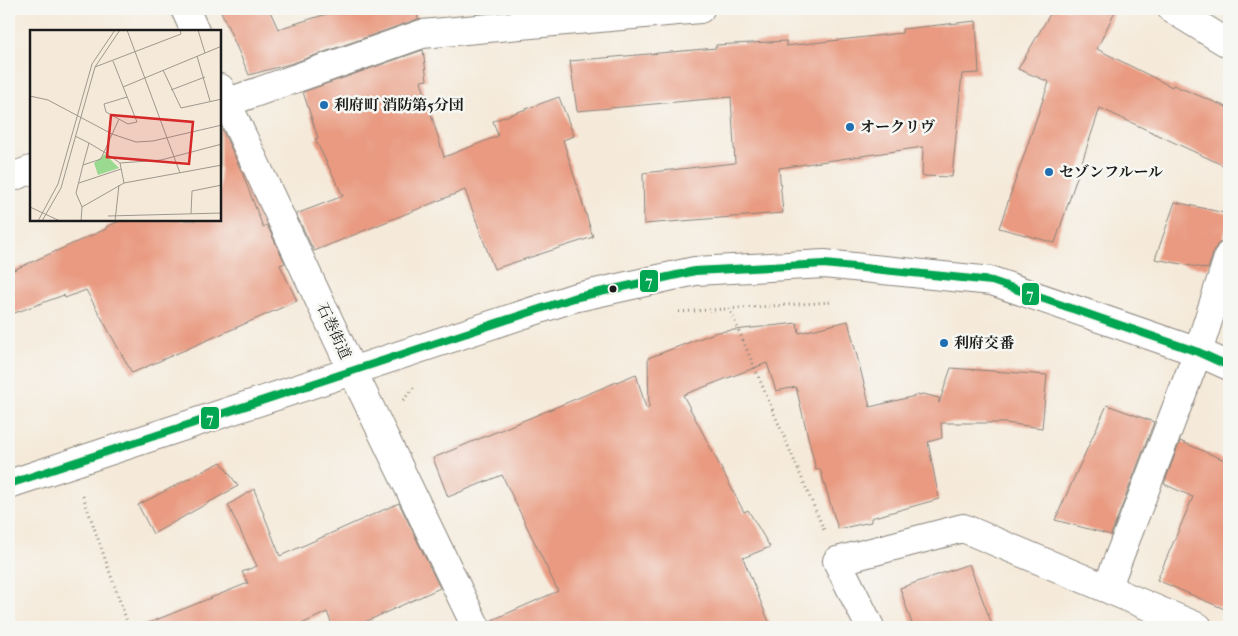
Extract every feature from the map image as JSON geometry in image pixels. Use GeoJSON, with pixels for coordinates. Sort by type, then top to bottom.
{"type":"FeatureCollection","features":[{"type":"Feature","properties":{"kind":"street"},"geometry":{"type":"LineString","coordinates":[[185,9],[195,30]]}},
{"type":"Feature","properties":{"kind":"street"},"geometry":{"type":"LineString","coordinates":[[222,99],[422,34],[700,9]]}},
{"type":"Feature","properties":{"kind":"street"},"geometry":{"type":"LineString","coordinates":[[1172,9],[1229,44]]}},
{"type":"Feature","properties":{"kind":"street","name":"石巻街道"},"geometry":{"type":"LineString","coordinates":[[222,99],[476,627]]}},
{"type":"Feature","properties":{"kind":"street"},"geometry":{"type":"LineString","coordinates":[[9,178],[30,170]]}},
{"type":"Feature","properties":{"kind":"street"},"geometry":{"type":"LineString","coordinates":[[1107,588],[1198,352],[1229,255]]}},
{"type":"Feature","properties":{"kind":"street"},"geometry":{"type":"LineString","coordinates":[[9,484],[573,298],[695,271],[824,264],[992,281],[1198,352],[1229,366]]}},
{"type":"Feature","properties":{"kind":"street"},"geometry":{"type":"LineString","coordinates":[[870,627],[837,561],[963,528],[1198,627]]}},
{"type":"Feature","properties":{"kind":"path"},"geometry":{"type":"LineString","coordinates":[[669,312],[831,301],[840,302]]}},
{"type":"Feature","properties":{"kind":"path"},"geometry":{"type":"LineString","coordinates":[[729,308],[837,561]]}},
{"type":"Feature","properties":{"kind":"path"},"geometry":{"type":"LineString","coordinates":[[403,400],[418,383]]}},
{"type":"Feature","properties":{"kind":"path"},"geometry":{"type":"LineString","coordinates":[[83,495],[129,627]]}},
{"type":"Feature","properties":{"kind":"building"},"geometry":{"type":"Polygon","coordinates":[[[220,9],[269,9],[278,29],[343,9],[416,9],[418,19],[293,63],[249,75],[220,9]]]}},
{"type":"Feature","properties":{"kind":"building"},"geometry":{"type":"Polygon","coordinates":[[[1053,9],[1116,9],[1097,49],[1172,87],[1173,85],[1229,108],[1229,168],[1100,108],[1055,243],[999,228],[1049,82],[1018,69],[1053,9]]]}},
{"type":"Feature","properties":{"kind":"building"},"geometry":{"type":"Polygon","coordinates":[[[976,21],[979,73],[962,74],[952,177],[922,176],[923,147],[779,168],[783,213],[644,224],[643,173],[735,163],[731,97],[577,111],[570,61],[716,48],[716,45],[786,41],[786,46],[902,33],[902,29],[976,21]]]}},
{"type":"Feature","properties":{"kind":"building"},"geometry":{"type":"Polygon","coordinates":[[[423,50],[427,80],[421,81],[444,157],[498,136],[493,121],[559,97],[574,136],[563,140],[593,237],[494,269],[465,190],[314,251],[296,214],[343,196],[315,139],[318,138],[303,92],[423,50]]]}},
{"type":"Feature","properties":{"kind":"building"},"geometry":{"type":"Polygon","coordinates":[[[221,127],[241,170],[263,227],[267,225],[285,263],[280,265],[297,301],[132,373],[86,290],[65,298],[64,295],[9,315],[9,272],[106,229],[106,227],[120,221],[221,221],[221,127]]]}},
{"type":"Feature","properties":{"kind":"building"},"geometry":{"type":"Polygon","coordinates":[[[1175,202],[1229,214],[1223,241],[1214,250],[1208,269],[1155,259],[1175,202]]]}},
{"type":"Feature","properties":{"kind":"building"},"geometry":{"type":"Polygon","coordinates":[[[848,321],[870,407],[923,394],[939,398],[939,403],[951,368],[1047,375],[1042,428],[1005,423],[941,423],[942,438],[928,442],[939,499],[871,518],[871,522],[838,529],[820,469],[816,470],[796,387],[776,391],[767,363],[683,395],[744,512],[748,510],[770,547],[743,558],[771,627],[491,627],[490,621],[558,591],[502,475],[448,497],[433,458],[636,374],[646,408],[649,408],[648,358],[717,332],[797,323],[799,333],[848,321]]]}},
{"type":"Feature","properties":{"kind":"building"},"geometry":{"type":"Polygon","coordinates":[[[1107,405],[1154,422],[1111,535],[1055,520],[1107,405]]]}},
{"type":"Feature","properties":{"kind":"building"},"geometry":{"type":"Polygon","coordinates":[[[1180,441],[1229,462],[1229,611],[1157,580],[1193,497],[1164,484],[1180,441]]]}},
{"type":"Feature","properties":{"kind":"building"},"geometry":{"type":"Polygon","coordinates":[[[221,462],[238,486],[153,534],[138,505],[221,462]]]}},
{"type":"Feature","properties":{"kind":"building"},"geometry":{"type":"Polygon","coordinates":[[[254,489],[280,556],[399,503],[440,588],[354,627],[333,627],[327,612],[295,627],[141,627],[248,583],[242,572],[257,566],[228,505],[254,489]]]}},
{"type":"Feature","properties":{"kind":"building"},"geometry":{"type":"Polygon","coordinates":[[[969,564],[993,627],[913,627],[900,588],[969,564]]]}},
{"type":"Feature","properties":{"kind":"transit line","name":"7"},"geometry":{"type":"LineString","coordinates":[[9,484],[573,298],[695,271],[824,264],[992,281],[1198,352],[1229,366]]}},
{"type":"Feature","properties":{"kind":"place","name":"利府町 消防第5分団"},"geometry":{"type":"Point","coordinates":[324,105]}},
{"type":"Feature","properties":{"kind":"place","name":"オークリヴ"},"geometry":{"type":"Point","coordinates":[850,127]}},
{"type":"Feature","properties":{"kind":"place","name":"セゾンフルール"},"geometry":{"type":"Point","coordinates":[1049,172]}},
{"type":"Feature","properties":{"kind":"place","name":"利府交番"},"geometry":{"type":"Point","coordinates":[944,343]}}]}
